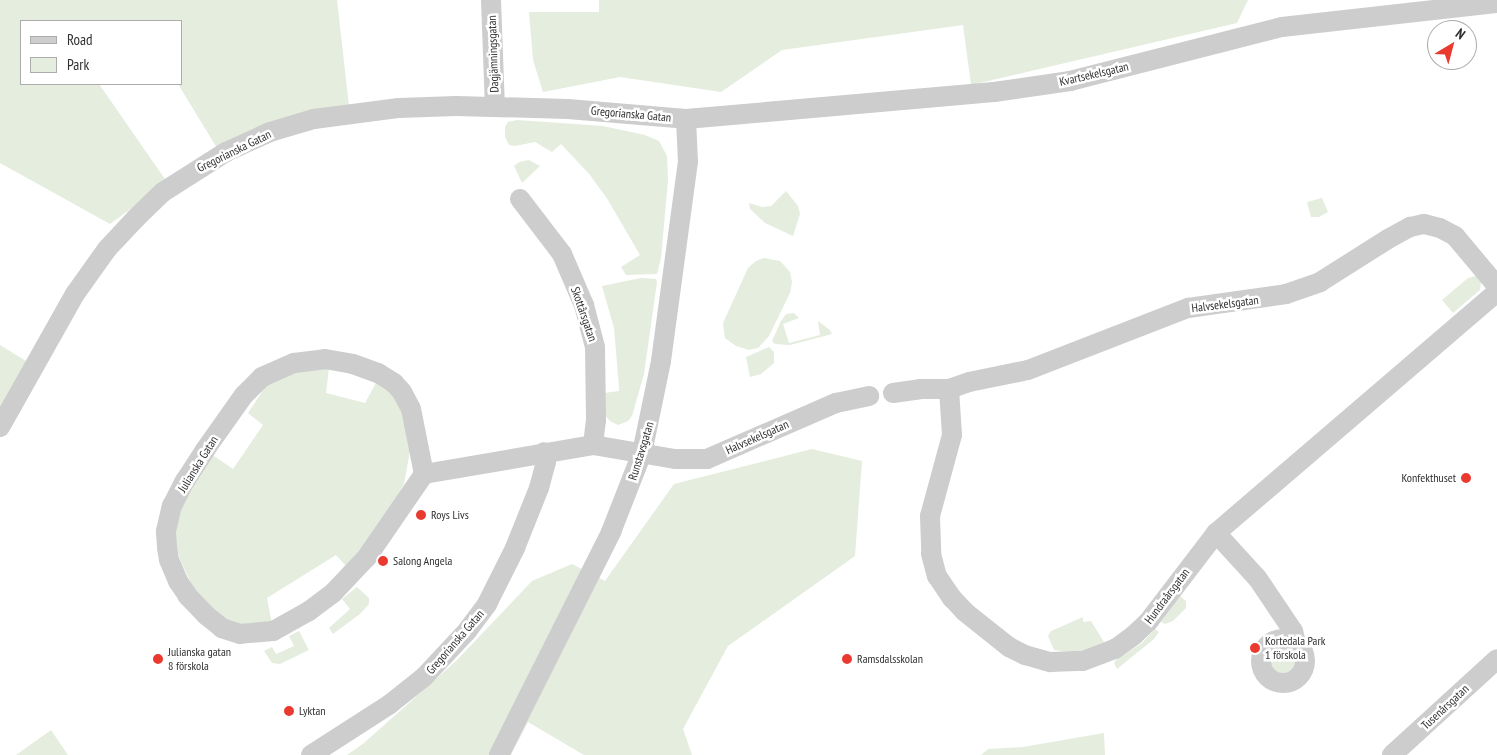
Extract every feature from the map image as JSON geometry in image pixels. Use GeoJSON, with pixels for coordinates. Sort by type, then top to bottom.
{"type":"FeatureCollection","features":[{"type":"Feature","properties":{"kind":"street","name":"Dagjämningsgatan"},"geometry":{"type":"LineString","coordinates":[[491,0],[495,107]]}},
{"type":"Feature","properties":{"kind":"street","name":"Kvartsekelsgatan"},"geometry":{"type":"LineString","coordinates":[[686,119],[1023,88],[1070,81],[1282,27],[1497,3]]}},
{"type":"Feature","properties":{"kind":"street","name":"Gregorianska Gatan"},"geometry":{"type":"LineString","coordinates":[[0,427],[75,294],[107,249],[163,192],[193,171],[226,152],[270,132],[314,119],[399,108],[495,107],[568,109],[686,119]]}},
{"type":"Feature","properties":{"kind":"street","name":"Runstavsgatan"},"geometry":{"type":"LineString","coordinates":[[499,755],[611,532],[642,453],[661,361],[688,162],[686,119]]}},
{"type":"Feature","properties":{"kind":"street","name":"Skottårsgatan"},"geometry":{"type":"LineString","coordinates":[[520,199],[562,254],[584,305],[596,347],[596,420],[593,445]]}},
{"type":"Feature","properties":{"kind":"street","name":"Halvsekelsgatan"},"geometry":{"type":"LineString","coordinates":[[892,393],[920,389],[949,389],[969,382],[1047,365],[1188,308],[1221,302],[1264,299],[1298,291],[1320,282],[1410,227],[1424,224],[1440,228],[1455,236],[1497,286]]}},
{"type":"Feature","properties":{"kind":"street","name":"Hundraårsgatan"},"geometry":{"type":"LineString","coordinates":[[949,389],[952,435],[930,516],[931,554],[937,576],[952,598],[974,621],[1009,647],[1025,655],[1050,662],[1083,661],[1115,649],[1148,622],[1216,533],[1497,292]]}},
{"type":"Feature","properties":{"kind":"street","name":"Julianska Gatan"},"geometry":{"type":"LineString","coordinates":[[325,359],[353,364],[378,373],[394,383],[402,392],[411,409],[424,474],[351,577],[309,611],[273,632],[240,634],[222,628],[207,616],[188,596],[169,560],[166,531],[172,506],[185,480],[244,395],[262,377],[294,363],[325,359]]}},
{"type":"Feature","properties":{"kind":"street","name":"Halvsekelsgatan"},"geometry":{"type":"LineString","coordinates":[[642,453],[675,459],[707,459],[836,404],[870,396]]}},
{"type":"Feature","properties":{"kind":"street"},"geometry":{"type":"LineString","coordinates":[[424,474],[593,445],[642,453]]}},
{"type":"Feature","properties":{"kind":"street","name":"Gregorianska Gatan"},"geometry":{"type":"LineString","coordinates":[[311,755],[390,704],[424,678],[467,631],[487,604],[515,548],[539,488],[546,462],[544,452]]}},
{"type":"Feature","properties":{"kind":"street"},"geometry":{"type":"LineString","coordinates":[[1216,533],[1258,579],[1293,631],[1296,643]]}},
{"type":"Feature","properties":{"kind":"street","name":"Tusenårsgatan"},"geometry":{"type":"LineString","coordinates":[[1400,752],[1497,659]]}},
{"type":"Feature","properties":{"kind":"green space"},"geometry":{"type":"Polygon","coordinates":[[[0,0],[337,0],[349,106],[217,148],[179,85],[182,85],[182,20],[20,20],[20,85],[100,85],[167,182],[110,224],[0,163],[0,0]]]}},
{"type":"Feature","properties":{"kind":"green space"},"geometry":{"type":"Polygon","coordinates":[[[599,0],[1248,0],[1237,23],[971,85],[963,25],[782,50],[721,92],[620,77],[543,92],[533,60],[529,12],[599,12],[599,0]]]}},
{"type":"Feature","properties":{"kind":"green space"},"geometry":{"type":"Polygon","coordinates":[[[517,120],[603,126],[645,135],[659,141],[667,156],[668,180],[661,258],[657,274],[626,275],[621,267],[640,255],[608,200],[590,175],[561,144],[552,152],[535,142],[515,146],[509,145],[505,137],[505,127],[508,122],[517,120]]]}},
{"type":"Feature","properties":{"kind":"green space"},"geometry":{"type":"Polygon","coordinates":[[[529,160],[540,166],[522,183],[514,166],[519,162],[529,160]]]}},
{"type":"Feature","properties":{"kind":"green space"},"geometry":{"type":"Polygon","coordinates":[[[786,191],[798,206],[800,214],[793,236],[765,223],[750,209],[749,203],[762,207],[771,206],[786,191]]]}},
{"type":"Feature","properties":{"kind":"green space"},"geometry":{"type":"Polygon","coordinates":[[[1322,198],[1328,212],[1319,217],[1311,217],[1307,202],[1322,198]]]}},
{"type":"Feature","properties":{"kind":"green space"},"geometry":{"type":"Polygon","coordinates":[[[764,258],[780,261],[790,272],[792,282],[790,293],[769,336],[758,348],[749,350],[736,346],[725,338],[723,323],[748,268],[756,261],[764,258]]]}},
{"type":"Feature","properties":{"kind":"green space"},"geometry":{"type":"Polygon","coordinates":[[[1476,276],[1481,282],[1480,290],[1453,313],[1442,300],[1468,278],[1476,276]]]}},
{"type":"Feature","properties":{"kind":"green space"},"geometry":{"type":"Polygon","coordinates":[[[641,278],[656,279],[657,282],[644,374],[632,416],[628,421],[618,425],[610,421],[604,414],[604,393],[619,391],[619,387],[614,328],[602,286],[641,278]]]}},
{"type":"Feature","properties":{"kind":"green space"},"geometry":{"type":"Polygon","coordinates":[[[794,313],[799,318],[783,324],[789,343],[820,335],[818,321],[830,330],[832,334],[790,345],[775,344],[772,341],[781,321],[786,314],[794,313]]]}},
{"type":"Feature","properties":{"kind":"green space"},"geometry":{"type":"Polygon","coordinates":[[[0,345],[26,361],[0,408],[0,345]]]}},
{"type":"Feature","properties":{"kind":"green space"},"geometry":{"type":"Polygon","coordinates":[[[769,347],[774,352],[774,363],[761,374],[750,377],[746,357],[769,347]]]}},
{"type":"Feature","properties":{"kind":"green space"},"geometry":{"type":"Polygon","coordinates":[[[329,368],[326,393],[365,403],[376,383],[390,391],[404,412],[411,445],[404,484],[376,532],[346,566],[336,555],[267,598],[272,624],[254,627],[230,623],[195,591],[181,562],[171,530],[175,509],[211,454],[233,469],[263,425],[248,413],[266,386],[296,370],[329,368]]]}},
{"type":"Feature","properties":{"kind":"green space"},"geometry":{"type":"Polygon","coordinates":[[[812,449],[862,461],[855,556],[728,646],[683,729],[692,755],[584,755],[528,722],[511,755],[347,755],[364,743],[456,661],[532,581],[572,564],[605,581],[674,484],[812,449]]]}},
{"type":"Feature","properties":{"kind":"green space"},"geometry":{"type":"Polygon","coordinates":[[[357,587],[369,598],[369,604],[360,614],[333,634],[329,628],[350,609],[342,599],[357,587]]]}},
{"type":"Feature","properties":{"kind":"green space"},"geometry":{"type":"Polygon","coordinates":[[[1180,596],[1186,601],[1186,608],[1173,621],[1165,624],[1161,622],[1180,596]]]}},
{"type":"Feature","properties":{"kind":"green space"},"geometry":{"type":"Polygon","coordinates":[[[1083,617],[1083,622],[1091,621],[1104,642],[1085,650],[1070,652],[1054,650],[1048,636],[1051,631],[1083,617]]]}},
{"type":"Feature","properties":{"kind":"green space"},"geometry":{"type":"Polygon","coordinates":[[[1155,629],[1159,632],[1154,639],[1117,669],[1114,663],[1116,660],[1142,643],[1155,629]]]}},
{"type":"Feature","properties":{"kind":"green space"},"geometry":{"type":"Polygon","coordinates":[[[299,631],[309,650],[280,664],[272,663],[264,651],[272,647],[276,654],[294,646],[289,636],[299,631]]]}},
{"type":"Feature","properties":{"kind":"green space"},"geometry":{"type":"Polygon","coordinates":[[[1281,643],[1287,643],[1298,656],[1297,666],[1292,672],[1281,676],[1273,673],[1268,662],[1272,651],[1281,643]]]}},
{"type":"Feature","properties":{"kind":"green space"},"geometry":{"type":"Polygon","coordinates":[[[51,730],[68,755],[16,755],[51,730]]]}},
{"type":"Feature","properties":{"kind":"green space"},"geometry":{"type":"Polygon","coordinates":[[[1104,733],[1105,755],[981,755],[988,749],[1023,747],[1104,733]]]}},
{"type":"Feature","properties":{"kind":"place","name":"Konfekthuset"},"geometry":{"type":"Point","coordinates":[1466,478]}},
{"type":"Feature","properties":{"kind":"place","name":"Roys Livs"},"geometry":{"type":"Point","coordinates":[421,515]}},
{"type":"Feature","properties":{"kind":"place","name":"Salong Angela"},"geometry":{"type":"Point","coordinates":[383,561]}},
{"type":"Feature","properties":{"kind":"place","name":"Kortedala Park 1 förskola"},"geometry":{"type":"Point","coordinates":[1255,648]}},
{"type":"Feature","properties":{"kind":"place","name":"Julianska gatan 8 förskola"},"geometry":{"type":"Point","coordinates":[158,659]}},
{"type":"Feature","properties":{"kind":"place","name":"Ramsdalsskolan"},"geometry":{"type":"Point","coordinates":[847,659]}},
{"type":"Feature","properties":{"kind":"place","name":"Lyktan"},"geometry":{"type":"Point","coordinates":[289,711]}}]}
